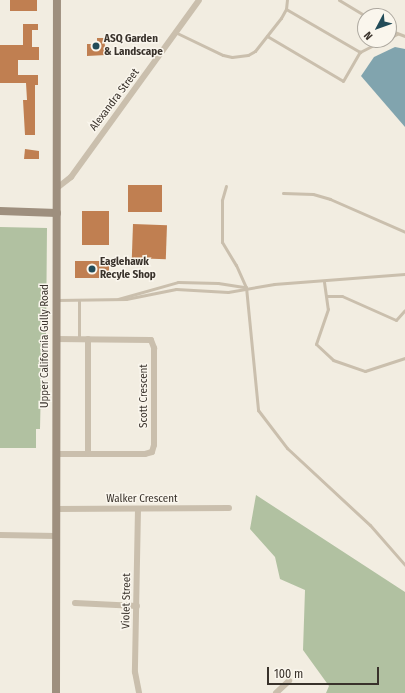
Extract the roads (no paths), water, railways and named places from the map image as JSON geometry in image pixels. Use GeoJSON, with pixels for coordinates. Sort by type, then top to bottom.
{"type":"FeatureCollection","features":[{"type":"Feature","properties":{"kind":"street","name":"Upper California Gully Road"},"geometry":{"type":"LineString","coordinates":[[56,693],[57,0]]}},
{"type":"Feature","properties":{"kind":"street","name":"Alexandra Street"},"geometry":{"type":"LineString","coordinates":[[57,188],[71,177],[177,33],[199,0]]}},
{"type":"Feature","properties":{"kind":"street"},"geometry":{"type":"LineString","coordinates":[[0,211],[57,212]]}},
{"type":"Feature","properties":{"kind":"street","name":"Scott Crescent"},"geometry":{"type":"LineString","coordinates":[[56,339],[146,338],[152,342],[154,445],[152,452],[145,454],[56,454]]}},
{"type":"Feature","properties":{"kind":"street"},"geometry":{"type":"LineString","coordinates":[[88,339],[88,454]]}},
{"type":"Feature","properties":{"kind":"street","name":"Walker Crescent"},"geometry":{"type":"LineString","coordinates":[[56,509],[229,508]]}},
{"type":"Feature","properties":{"kind":"street","name":"Violet Street"},"geometry":{"type":"LineString","coordinates":[[138,509],[135,680],[138,693]]}},
{"type":"Feature","properties":{"kind":"street"},"geometry":{"type":"LineString","coordinates":[[0,535],[56,536]]}},
{"type":"Feature","properties":{"kind":"street"},"geometry":{"type":"LineString","coordinates":[[75,603],[137,606]]}},
{"type":"Feature","properties":{"kind":"street"},"geometry":{"type":"LineString","coordinates":[[276,693],[290,681]]}},
{"type":"Feature","properties":{"kind":"lane"},"geometry":{"type":"LineString","coordinates":[[177,33],[212,51],[232,57],[255,51],[286,8],[287,0]]}},
{"type":"Feature","properties":{"kind":"lane"},"geometry":{"type":"LineString","coordinates":[[339,0],[357,11]]}},
{"type":"Feature","properties":{"kind":"lane"},"geometry":{"type":"LineString","coordinates":[[286,8],[360,52]]}},
{"type":"Feature","properties":{"kind":"lane"},"geometry":{"type":"LineString","coordinates":[[267,36],[343,81],[360,52],[368,48]]}},
{"type":"Feature","properties":{"kind":"lane"},"geometry":{"type":"LineString","coordinates":[[226,186],[222,200],[222,242],[236,265],[246,288],[258,410],[287,448],[370,525],[405,565]]}},
{"type":"Feature","properties":{"kind":"lane"},"geometry":{"type":"LineString","coordinates":[[283,193],[313,194],[330,199],[405,232]]}},
{"type":"Feature","properties":{"kind":"lane"},"geometry":{"type":"LineString","coordinates":[[56,300],[116,300],[176,289],[228,292],[246,288],[405,274]]}},
{"type":"Feature","properties":{"kind":"lane"},"geometry":{"type":"LineString","coordinates":[[116,300],[178,282],[218,283],[246,288]]}},
{"type":"Feature","properties":{"kind":"lane"},"geometry":{"type":"LineString","coordinates":[[324,282],[327,296],[326,319],[316,344],[333,360],[365,370],[405,358]]}},
{"type":"Feature","properties":{"kind":"lane"},"geometry":{"type":"LineString","coordinates":[[327,296],[342,296],[370,310],[396,320],[405,310]]}},
{"type":"Feature","properties":{"kind":"lane"},"geometry":{"type":"LineString","coordinates":[[79,300],[79,339]]}},
{"type":"Feature","properties":{"kind":"water"},"geometry":{"type":"Polygon","coordinates":[[[393,48],[405,49],[405,127],[361,76],[374,57],[393,48]]]}},
{"type":"Feature","properties":{"kind":"place","name":"ASQ Garden & Landscape"},"geometry":{"type":"Point","coordinates":[96,46]}},
{"type":"Feature","properties":{"kind":"place","name":"Eaglehawk Recyle Shop"},"geometry":{"type":"Point","coordinates":[92,269]}}]}
